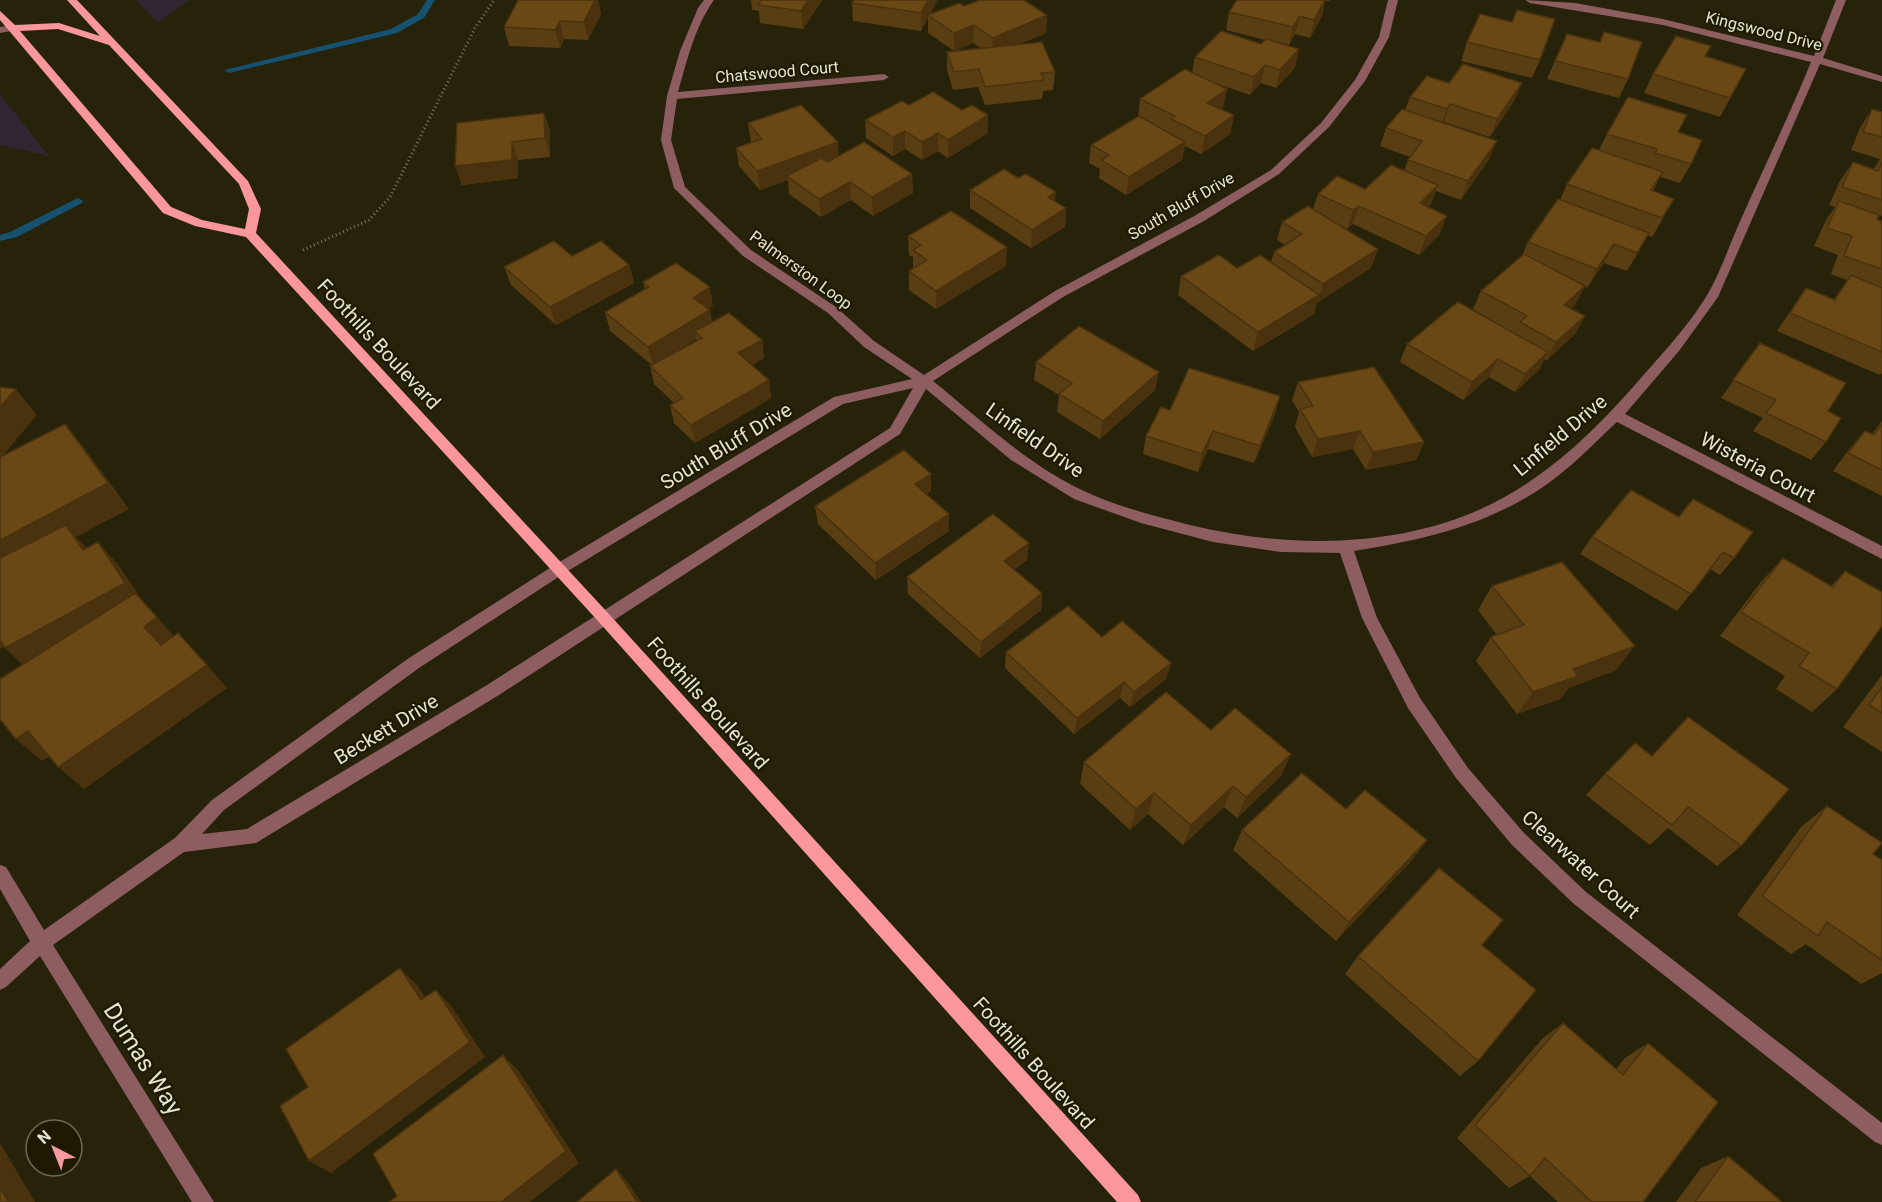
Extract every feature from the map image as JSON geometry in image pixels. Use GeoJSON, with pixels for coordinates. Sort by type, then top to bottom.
{"type":"FeatureCollection","features":[{"type":"Feature","properties":{"kind":"main road"},"geometry":{"type":"LineString","coordinates":[[0,14],[167,210],[199,222],[250,234],[255,208],[244,183],[72,0]]}},
{"type":"Feature","properties":{"kind":"main road"},"geometry":{"type":"LineString","coordinates":[[12,28],[59,26],[111,43]]}},
{"type":"Feature","properties":{"kind":"main road","name":"Foothills Boulevard"},"geometry":{"type":"LineString","coordinates":[[250,234],[603,617],[1131,1202]]}},
{"type":"Feature","properties":{"kind":"street","name":"Palmerston Loop"},"geometry":{"type":"LineString","coordinates":[[709,0],[703,8],[685,51],[672,96],[666,140],[680,188],[747,253],[832,310],[869,344],[924,381]]}},
{"type":"Feature","properties":{"kind":"street","name":"South Bluff Drive"},"geometry":{"type":"LineString","coordinates":[[558,570],[839,400],[924,381],[1059,294],[1200,218],[1275,171],[1325,125],[1360,81],[1384,37],[1393,0]]}},
{"type":"Feature","properties":{"kind":"street","name":"Kingswood Drive"},"geometry":{"type":"LineString","coordinates":[[1530,0],[1671,23],[1817,59],[1882,79]]}},
{"type":"Feature","properties":{"kind":"street","name":"Linfield Drive"},"geometry":{"type":"LineString","coordinates":[[924,381],[1016,456],[1079,495],[1141,518],[1213,536],[1281,546],[1345,547],[1420,535],[1480,515],[1533,487],[1574,454],[1616,415],[1674,348],[1712,297],[1841,0]]}},
{"type":"Feature","properties":{"kind":"street"},"geometry":{"type":"LineString","coordinates":[[0,30],[12,28]]}},
{"type":"Feature","properties":{"kind":"street","name":"Chatswood Court"},"geometry":{"type":"LineString","coordinates":[[672,96],[884,77]]}},
{"type":"Feature","properties":{"kind":"street","name":"South Bluff Drive"},"geometry":{"type":"LineString","coordinates":[[603,617],[709,552],[895,431],[924,381]]}},
{"type":"Feature","properties":{"kind":"street","name":"Wisteria Court"},"geometry":{"type":"LineString","coordinates":[[1616,415],[1882,553]]}},
{"type":"Feature","properties":{"kind":"street","name":"Clearwater Court"},"geometry":{"type":"LineString","coordinates":[[1345,547],[1370,618],[1414,703],[1462,773],[1518,839],[1580,897],[1882,1135]]}},
{"type":"Feature","properties":{"kind":"street","name":"Beckett Drive"},"geometry":{"type":"LineString","coordinates":[[0,981],[41,943],[181,844],[218,805],[414,663],[558,570]]}},
{"type":"Feature","properties":{"kind":"street","name":"Beckett Drive"},"geometry":{"type":"LineString","coordinates":[[181,844],[250,837],[493,690],[603,617]]}},
{"type":"Feature","properties":{"kind":"street","name":"Dumas Way"},"geometry":{"type":"LineString","coordinates":[[0,873],[41,943],[204,1202]]}},
{"type":"Feature","properties":{"kind":"path"},"geometry":{"type":"LineString","coordinates":[[276,263],[369,220],[390,197],[475,28],[494,0]]}},
{"type":"Feature","properties":{"kind":"shaded area"},"geometry":{"type":"Polygon","coordinates":[[[136,0],[189,0],[158,23],[136,0]]]}},
{"type":"Feature","properties":{"kind":"shaded area"},"geometry":{"type":"Polygon","coordinates":[[[0,94],[49,156],[0,145],[0,94]]]}},
{"type":"Feature","properties":{"kind":"building"},"geometry":{"type":"Polygon","coordinates":[[[518,0],[595,0],[584,22],[560,21],[555,30],[504,27],[518,0]]]}},
{"type":"Feature","properties":{"kind":"building"},"geometry":{"type":"Polygon","coordinates":[[[761,0],[808,0],[801,11],[758,5],[761,0]]]}},
{"type":"Feature","properties":{"kind":"building"},"geometry":{"type":"Polygon","coordinates":[[[854,0],[928,0],[921,13],[852,3],[854,0]]]}},
{"type":"Feature","properties":{"kind":"building"},"geometry":{"type":"Polygon","coordinates":[[[980,0],[1024,0],[1047,15],[993,38],[974,25],[954,33],[928,15],[959,3],[964,6],[980,0]]]}},
{"type":"Feature","properties":{"kind":"building"},"geometry":{"type":"Polygon","coordinates":[[[1237,0],[1325,0],[1314,20],[1300,16],[1293,27],[1229,12],[1237,0]]]}},
{"type":"Feature","properties":{"kind":"building"},"geometry":{"type":"Polygon","coordinates":[[[1517,10],[1555,19],[1540,60],[1467,42],[1480,14],[1512,22],[1517,10]]]}},
{"type":"Feature","properties":{"kind":"building"},"geometry":{"type":"Polygon","coordinates":[[[1221,31],[1261,44],[1266,39],[1299,49],[1280,70],[1265,65],[1254,77],[1195,57],[1221,31]]]}},
{"type":"Feature","properties":{"kind":"building"},"geometry":{"type":"Polygon","coordinates":[[[1604,32],[1642,42],[1628,79],[1555,61],[1567,34],[1600,42],[1604,32]]]}},
{"type":"Feature","properties":{"kind":"building"},"geometry":{"type":"Polygon","coordinates":[[[1676,36],[1711,46],[1705,56],[1746,69],[1730,98],[1653,74],[1676,36]]]}},
{"type":"Feature","properties":{"kind":"building"},"geometry":{"type":"Polygon","coordinates":[[[1042,42],[1055,72],[1041,73],[1044,80],[985,87],[979,69],[954,72],[947,52],[1042,42]]]}},
{"type":"Feature","properties":{"kind":"building"},"geometry":{"type":"Polygon","coordinates":[[[1463,64],[1522,83],[1497,119],[1450,104],[1447,109],[1410,97],[1427,76],[1449,83],[1463,64]]]}},
{"type":"Feature","properties":{"kind":"building"},"geometry":{"type":"Polygon","coordinates":[[[1185,69],[1227,89],[1207,103],[1234,115],[1205,136],[1171,119],[1175,116],[1140,99],[1185,69]]]}},
{"type":"Feature","properties":{"kind":"building"},"geometry":{"type":"Polygon","coordinates":[[[933,92],[962,110],[972,105],[988,115],[948,140],[938,133],[922,142],[905,131],[893,137],[865,120],[902,101],[909,105],[933,92]]]}},
{"type":"Feature","properties":{"kind":"building"},"geometry":{"type":"Polygon","coordinates":[[[1628,97],[1687,115],[1678,132],[1702,140],[1691,164],[1655,153],[1657,149],[1607,134],[1628,97]]]}},
{"type":"Feature","properties":{"kind":"building"},"geometry":{"type":"Polygon","coordinates":[[[801,105],[838,142],[757,171],[736,148],[762,139],[748,123],[801,105]]]}},
{"type":"Feature","properties":{"kind":"building"},"geometry":{"type":"Polygon","coordinates":[[[1402,109],[1497,141],[1468,181],[1408,160],[1422,141],[1386,128],[1402,109]]]}},
{"type":"Feature","properties":{"kind":"building"},"geometry":{"type":"Polygon","coordinates":[[[1872,109],[1882,112],[1882,137],[1863,132],[1872,109]]]}},
{"type":"Feature","properties":{"kind":"building"},"geometry":{"type":"Polygon","coordinates":[[[544,113],[545,138],[512,142],[512,160],[455,166],[457,123],[544,113]]]}},
{"type":"Feature","properties":{"kind":"building"},"geometry":{"type":"Polygon","coordinates":[[[1139,116],[1185,142],[1129,177],[1101,160],[1109,155],[1091,145],[1139,116]]]}},
{"type":"Feature","properties":{"kind":"building"},"geometry":{"type":"Polygon","coordinates":[[[864,142],[912,174],[872,197],[850,182],[819,199],[787,176],[821,158],[828,162],[864,142]]]}},
{"type":"Feature","properties":{"kind":"building"},"geometry":{"type":"Polygon","coordinates":[[[1592,148],[1663,172],[1651,190],[1674,199],[1662,218],[1567,184],[1592,148]]]}},
{"type":"Feature","properties":{"kind":"building"},"geometry":{"type":"Polygon","coordinates":[[[1853,162],[1878,171],[1882,162],[1882,200],[1842,187],[1853,162]]]}},
{"type":"Feature","properties":{"kind":"building"},"geometry":{"type":"Polygon","coordinates":[[[1391,165],[1438,185],[1420,203],[1447,216],[1426,236],[1359,206],[1353,210],[1318,194],[1337,176],[1365,189],[1391,165]]]}},
{"type":"Feature","properties":{"kind":"building"},"geometry":{"type":"Polygon","coordinates":[[[1004,169],[1018,178],[1026,174],[1056,192],[1048,197],[1066,208],[1032,230],[970,190],[1004,169]]]}},
{"type":"Feature","properties":{"kind":"building"},"geometry":{"type":"Polygon","coordinates":[[[1558,199],[1649,233],[1637,253],[1614,244],[1597,269],[1528,242],[1558,199]]]}},
{"type":"Feature","properties":{"kind":"building"},"geometry":{"type":"Polygon","coordinates":[[[1839,201],[1879,215],[1877,220],[1882,221],[1882,269],[1844,256],[1852,236],[1827,228],[1839,201]]]}},
{"type":"Feature","properties":{"kind":"building"},"geometry":{"type":"Polygon","coordinates":[[[1308,206],[1378,249],[1323,284],[1274,252],[1302,234],[1282,222],[1308,206]]]}},
{"type":"Feature","properties":{"kind":"building"},"geometry":{"type":"Polygon","coordinates":[[[951,211],[1007,247],[936,291],[909,271],[927,260],[913,250],[921,245],[908,236],[951,211]]]}},
{"type":"Feature","properties":{"kind":"building"},"geometry":{"type":"Polygon","coordinates":[[[554,241],[572,256],[601,241],[629,265],[550,307],[504,267],[554,241]]]}},
{"type":"Feature","properties":{"kind":"building"},"geometry":{"type":"Polygon","coordinates":[[[1524,254],[1585,286],[1564,305],[1585,316],[1556,342],[1520,322],[1527,316],[1481,291],[1524,254]]]}},
{"type":"Feature","properties":{"kind":"building"},"geometry":{"type":"Polygon","coordinates":[[[1219,255],[1237,268],[1260,255],[1319,295],[1258,332],[1181,276],[1219,255]]]}},
{"type":"Feature","properties":{"kind":"building"},"geometry":{"type":"Polygon","coordinates":[[[676,263],[710,287],[693,298],[710,310],[648,347],[605,312],[649,287],[643,282],[676,263]]]}},
{"type":"Feature","properties":{"kind":"building"},"geometry":{"type":"Polygon","coordinates":[[[1851,275],[1882,288],[1882,352],[1790,313],[1806,288],[1835,300],[1851,275]]]}},
{"type":"Feature","properties":{"kind":"building"},"geometry":{"type":"Polygon","coordinates":[[[1458,302],[1548,352],[1525,374],[1498,359],[1472,382],[1407,344],[1458,302]]]}},
{"type":"Feature","properties":{"kind":"building"},"geometry":{"type":"Polygon","coordinates":[[[729,313],[762,340],[738,353],[769,380],[691,425],[670,405],[683,398],[650,366],[702,338],[695,331],[729,313]]]}},
{"type":"Feature","properties":{"kind":"building"},"geometry":{"type":"Polygon","coordinates":[[[1079,326],[1159,372],[1103,421],[1059,394],[1072,383],[1036,362],[1079,326]]]}},
{"type":"Feature","properties":{"kind":"building"},"geometry":{"type":"Polygon","coordinates":[[[1760,343],[1846,383],[1828,411],[1841,418],[1826,442],[1766,413],[1776,400],[1733,380],[1760,343]]]}},
{"type":"Feature","properties":{"kind":"building"},"geometry":{"type":"Polygon","coordinates":[[[1374,367],[1424,442],[1373,452],[1360,431],[1318,439],[1300,409],[1313,406],[1298,382],[1374,367]]]}},
{"type":"Feature","properties":{"kind":"building"},"geometry":{"type":"Polygon","coordinates":[[[1189,368],[1280,396],[1260,446],[1213,431],[1202,454],[1146,436],[1161,407],[1170,410],[1189,368]]]}},
{"type":"Feature","properties":{"kind":"building"},"geometry":{"type":"Polygon","coordinates":[[[0,387],[16,389],[0,407],[0,387]]]}},
{"type":"Feature","properties":{"kind":"building"},"geometry":{"type":"Polygon","coordinates":[[[65,424],[108,483],[0,540],[0,457],[65,424]]]}},
{"type":"Feature","properties":{"kind":"building"},"geometry":{"type":"Polygon","coordinates":[[[1882,424],[1882,470],[1848,453],[1865,431],[1874,435],[1882,424]]]}},
{"type":"Feature","properties":{"kind":"building"},"geometry":{"type":"Polygon","coordinates":[[[904,450],[931,474],[915,484],[949,514],[875,563],[815,506],[904,450]]]}},
{"type":"Feature","properties":{"kind":"building"},"geometry":{"type":"Polygon","coordinates":[[[1631,490],[1679,517],[1693,499],[1753,532],[1734,558],[1723,552],[1691,594],[1592,537],[1631,490]]]}},
{"type":"Feature","properties":{"kind":"building"},"geometry":{"type":"Polygon","coordinates":[[[993,514],[1029,543],[1004,561],[1042,593],[981,642],[907,577],[993,514]]]}},
{"type":"Feature","properties":{"kind":"building"},"geometry":{"type":"Polygon","coordinates":[[[66,525],[83,550],[98,542],[125,583],[5,648],[0,640],[0,558],[66,525]]]}},
{"type":"Feature","properties":{"kind":"building"},"geometry":{"type":"Polygon","coordinates":[[[1783,558],[1833,587],[1845,571],[1882,592],[1882,626],[1837,689],[1799,666],[1809,653],[1741,612],[1783,558]]]}},
{"type":"Feature","properties":{"kind":"building"},"geometry":{"type":"Polygon","coordinates":[[[1562,562],[1635,646],[1573,669],[1578,676],[1533,692],[1491,637],[1524,625],[1492,586],[1562,562]]]}},
{"type":"Feature","properties":{"kind":"building"},"geometry":{"type":"Polygon","coordinates":[[[135,593],[157,617],[144,627],[161,645],[178,633],[207,665],[58,767],[28,731],[16,739],[0,719],[0,679],[135,593]]]}},
{"type":"Feature","properties":{"kind":"building"},"geometry":{"type":"Polygon","coordinates":[[[1068,606],[1102,637],[1122,621],[1171,663],[1134,692],[1124,682],[1077,718],[1006,652],[1068,606]]]}},
{"type":"Feature","properties":{"kind":"building"},"geometry":{"type":"Polygon","coordinates":[[[1882,687],[1882,713],[1869,705],[1882,687]]]}},
{"type":"Feature","properties":{"kind":"building"},"geometry":{"type":"Polygon","coordinates":[[[1166,692],[1211,730],[1235,708],[1291,754],[1246,797],[1233,786],[1191,825],[1154,793],[1136,809],[1084,762],[1166,692]]]}},
{"type":"Feature","properties":{"kind":"building"},"geometry":{"type":"Polygon","coordinates":[[[1688,717],[1789,789],[1741,846],[1688,807],[1672,825],[1605,774],[1635,743],[1652,756],[1688,717]]]}},
{"type":"Feature","properties":{"kind":"building"},"geometry":{"type":"Polygon","coordinates":[[[1302,773],[1346,809],[1365,790],[1427,840],[1349,922],[1242,830],[1302,773]]]}},
{"type":"Feature","properties":{"kind":"building"},"geometry":{"type":"Polygon","coordinates":[[[1827,806],[1882,843],[1873,854],[1882,860],[1882,960],[1827,922],[1818,936],[1762,896],[1827,806]]]}},
{"type":"Feature","properties":{"kind":"building"},"geometry":{"type":"Polygon","coordinates":[[[1439,868],[1503,920],[1482,945],[1536,990],[1478,1061],[1358,956],[1439,868]]]}},
{"type":"Feature","properties":{"kind":"building"},"geometry":{"type":"Polygon","coordinates":[[[400,968],[421,1000],[436,990],[470,1042],[309,1161],[280,1106],[308,1087],[286,1049],[400,968]]]}},
{"type":"Feature","properties":{"kind":"building"},"geometry":{"type":"Polygon","coordinates":[[[1563,1023],[1623,1075],[1648,1043],[1718,1102],[1643,1202],[1592,1202],[1545,1158],[1530,1176],[1475,1125],[1563,1023]]]}},
{"type":"Feature","properties":{"kind":"building"},"geometry":{"type":"Polygon","coordinates":[[[503,1055],[566,1151],[501,1202],[389,1202],[397,1196],[373,1154],[503,1055]]]}},
{"type":"Feature","properties":{"kind":"building"},"geometry":{"type":"Polygon","coordinates":[[[1728,1156],[1782,1202],[1695,1202],[1728,1156]]]}},
{"type":"Feature","properties":{"kind":"building"},"geometry":{"type":"Polygon","coordinates":[[[616,1169],[637,1202],[577,1202],[616,1169]]]}},
{"type":"Feature","properties":{"kind":"building"},"geometry":{"type":"Polygon","coordinates":[[[0,1188],[8,1202],[0,1202],[0,1188]]]}},
{"type":"Feature","properties":{"kind":"waterway"},"geometry":{"type":"LineString","coordinates":[[229,70],[394,31],[421,16],[431,0]]}},
{"type":"Feature","properties":{"kind":"waterway"},"geometry":{"type":"LineString","coordinates":[[0,238],[13,235],[78,201]]}}]}
